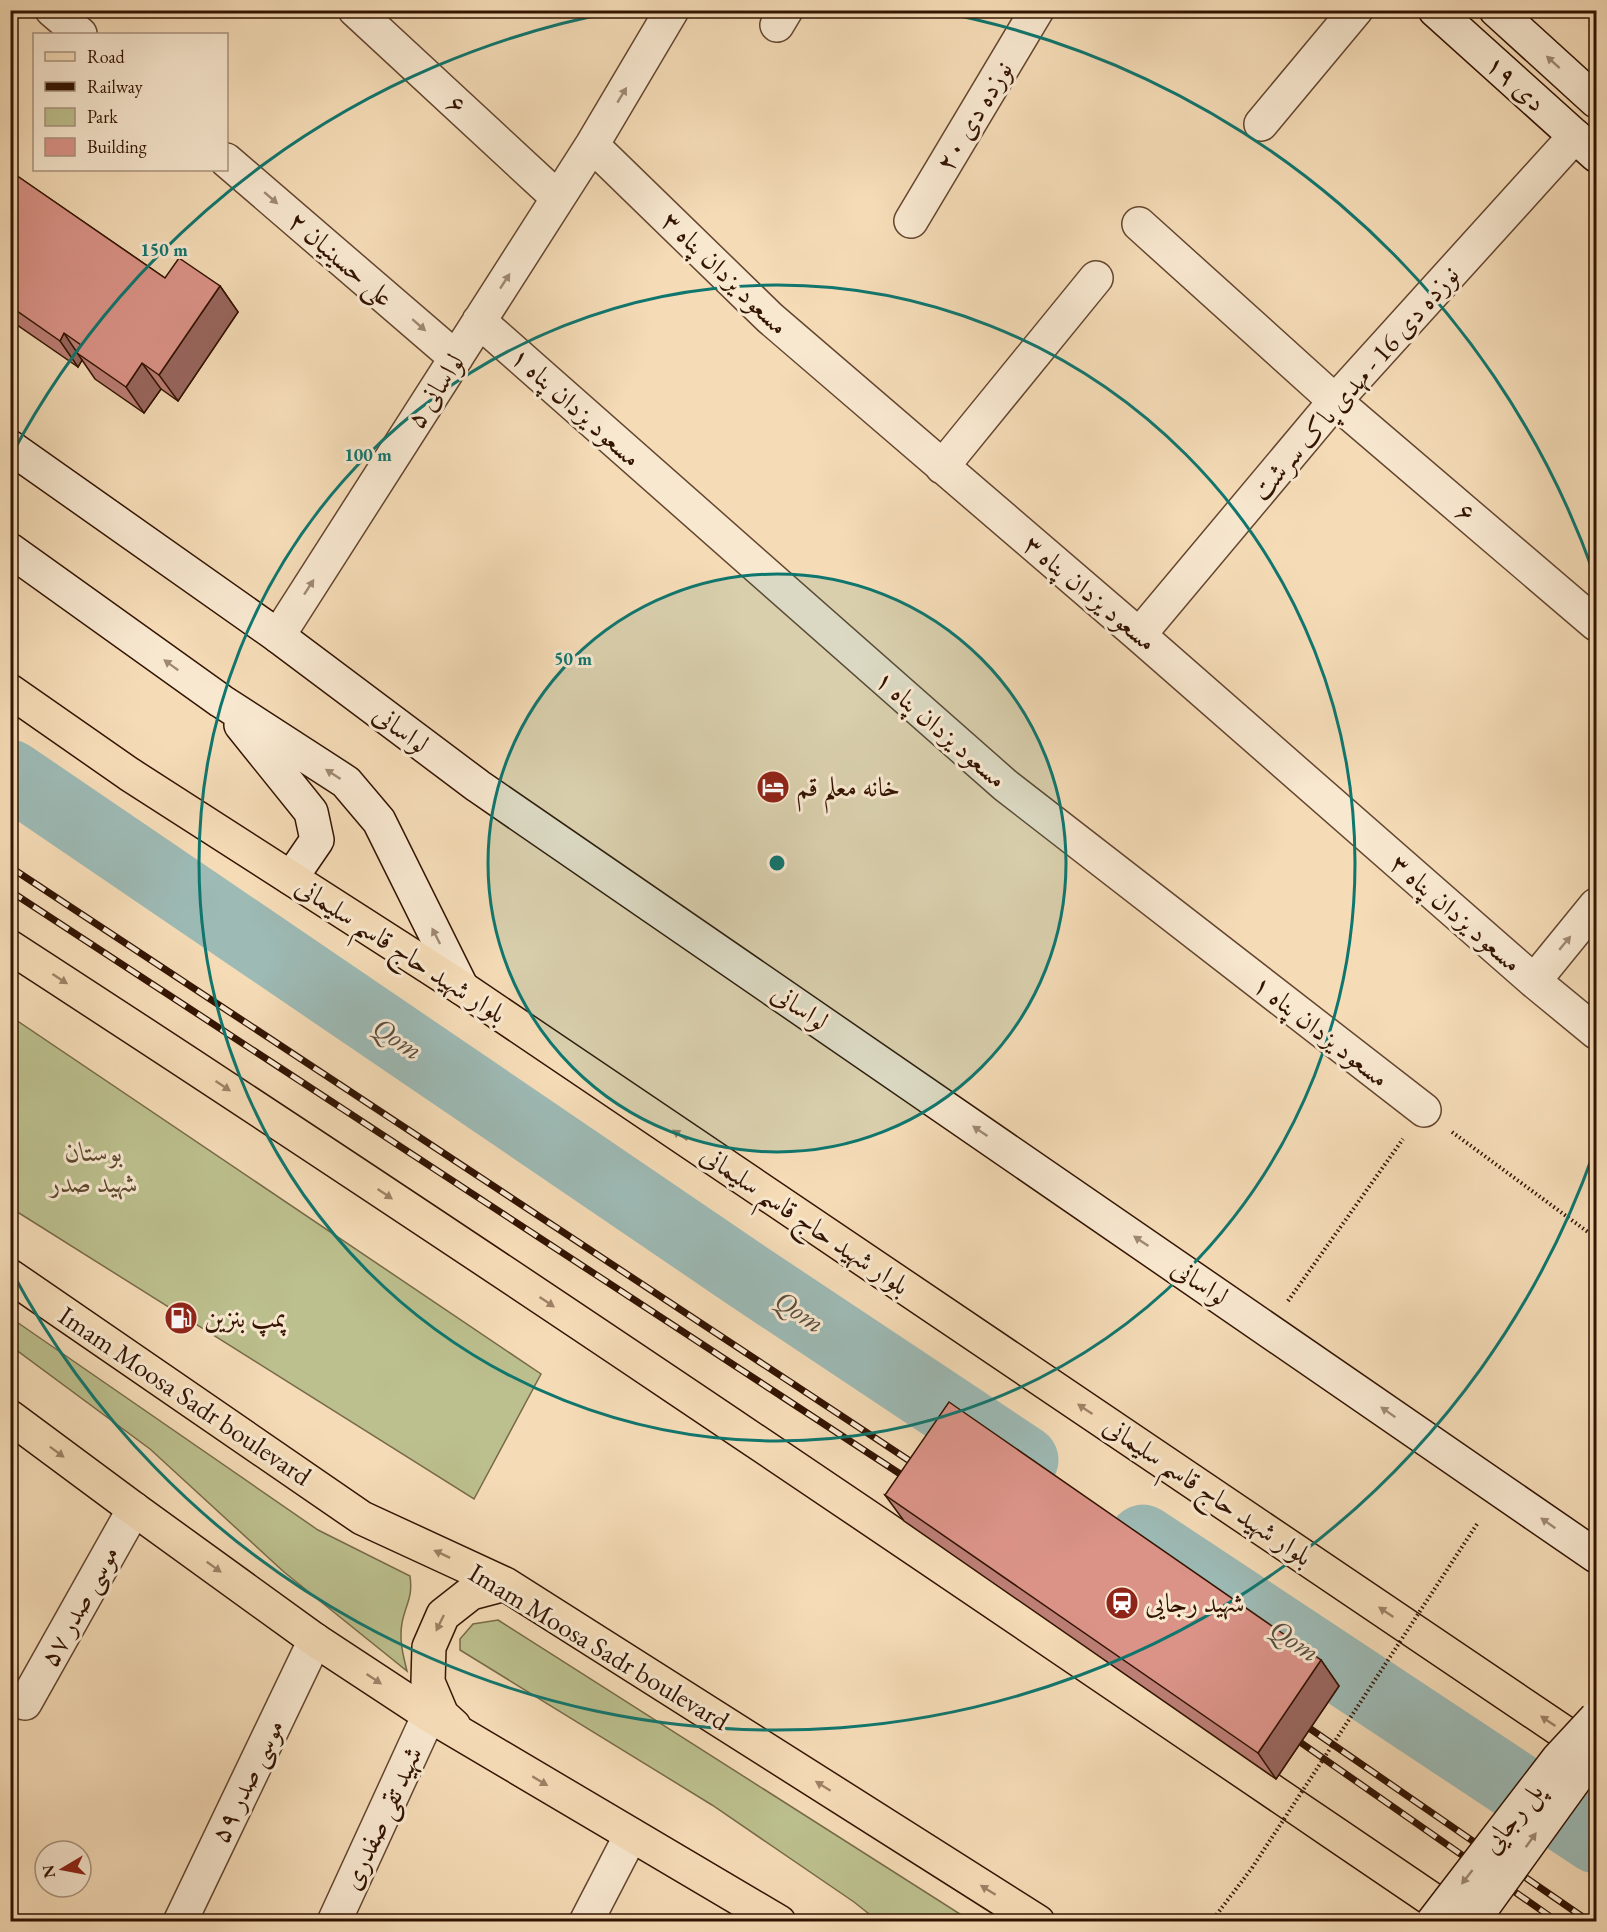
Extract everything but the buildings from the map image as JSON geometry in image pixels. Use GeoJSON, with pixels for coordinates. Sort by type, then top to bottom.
{"type":"FeatureCollection","features":[{"type":"Feature","properties":{"kind":"main road","name":"بلوار شهید حاج قاسم سلیمانی"},"geometry":{"type":"LineString","coordinates":[[10,691],[129,774],[462,988],[1596,1754]]}},
{"type":"Feature","properties":{"kind":"main road"},"geometry":{"type":"LineString","coordinates":[[10,947],[168,1049],[871,1519],[1465,1922]]}},
{"type":"Feature","properties":{"kind":"main road","name":"Imam Moosa Sadr boulevard"},"geometry":{"type":"LineString","coordinates":[[10,1276],[362,1518],[505,1584],[1038,1922]]}},
{"type":"Feature","properties":{"kind":"main road"},"geometry":{"type":"LineString","coordinates":[[10,1417],[315,1640],[429,1715],[779,1922]]}},
{"type":"Feature","properties":{"kind":"main road"},"geometry":{"type":"LineString","coordinates":[[468,1739],[442,1715],[432,1693],[428,1682],[429,1647],[443,1615],[471,1593],[505,1584]]}},
{"type":"Feature","properties":{"kind":"street"},"geometry":{"type":"LineString","coordinates":[[52,10],[79,33]]}},
{"type":"Feature","properties":{"kind":"street","name":"۶"},"geometry":{"type":"LineString","coordinates":[[355,10],[558,198]]}},
{"type":"Feature","properties":{"kind":"street","name":"لواسانی ۵"},"geometry":{"type":"LineString","coordinates":[[278,636],[592,145],[672,10]]}},
{"type":"Feature","properties":{"kind":"street","name":"نوزده دی ۲۰"},"geometry":{"type":"LineString","coordinates":[[911,221],[1036,10]]}},
{"type":"Feature","properties":{"kind":"street"},"geometry":{"type":"LineString","coordinates":[[1261,124],[1356,10]]}},
{"type":"Feature","properties":{"kind":"street","name":"۱۹ دی"},"geometry":{"type":"LineString","coordinates":[[1435,10],[1589,144]]}},
{"type":"Feature","properties":{"kind":"street","name":"۱۹ دی"},"geometry":{"type":"LineString","coordinates":[[1496,10],[1596,101]]}},
{"type":"Feature","properties":{"kind":"street","name":"نوزده دی 16 - مهدی پاک سرشت"},"geometry":{"type":"LineString","coordinates":[[1139,635],[1335,401],[1589,144]]}},
{"type":"Feature","properties":{"kind":"street","name":"۳ مسعود یزدان پناه"},"geometry":{"type":"LineString","coordinates":[[592,145],[770,318],[1139,635],[1533,981],[1596,1032]]}},
{"type":"Feature","properties":{"kind":"street","name":"۲ علی حسینیان"},"geometry":{"type":"LineString","coordinates":[[228,162],[456,358]]}},
{"type":"Feature","properties":{"kind":"street","name":"۶"},"geometry":{"type":"LineString","coordinates":[[1139,224],[1335,401],[1596,624]]}},
{"type":"Feature","properties":{"kind":"street"},"geometry":{"type":"LineString","coordinates":[[942,467],[1096,278]]}},
{"type":"Feature","properties":{"kind":"street","name":"۱ مسعود یزدان پناه"},"geometry":{"type":"LineString","coordinates":[[479,321],[1005,785],[1424,1110]]}},
{"type":"Feature","properties":{"kind":"street","name":"لواسانی"},"geometry":{"type":"LineString","coordinates":[[10,447],[278,636],[478,786],[1596,1556]]}},
{"type":"Feature","properties":{"kind":"street"},"geometry":{"type":"LineString","coordinates":[[10,550],[221,701],[346,782],[379,821],[462,988]]}},
{"type":"Feature","properties":{"kind":"street"},"geometry":{"type":"LineString","coordinates":[[221,701],[311,812],[317,840],[291,878]]}},
{"type":"Feature","properties":{"kind":"street"},"geometry":{"type":"LineString","coordinates":[[1533,981],[1596,905]]}},
{"type":"Feature","properties":{"kind":"street","name":"موسی صدر ۵۷"},"geometry":{"type":"LineString","coordinates":[[25,1703],[134,1509]]}},
{"type":"Feature","properties":{"kind":"street","name":"موسی صدر ۵۹"},"geometry":{"type":"LineString","coordinates":[[180,1922],[315,1640]]}},
{"type":"Feature","properties":{"kind":"street","name":"شهید تقی صفدری"},"geometry":{"type":"LineString","coordinates":[[334,1922],[429,1715]]}},
{"type":"Feature","properties":{"kind":"street","name":"پل رجایی"},"geometry":{"type":"LineString","coordinates":[[1433,1922],[1558,1759],[1596,1718]]}},
{"type":"Feature","properties":{"kind":"street","name":"پل رجایی"},"geometry":{"type":"LineString","coordinates":[[1472,1922],[1581,1771],[1596,1737]]}},
{"type":"Feature","properties":{"kind":"street"},"geometry":{"type":"LineString","coordinates":[[586,1922],[631,1835]]}},
{"type":"Feature","properties":{"kind":"path"},"geometry":{"type":"LineString","coordinates":[[1268,1329],[1424,1110],[1596,1238]]}},
{"type":"Feature","properties":{"kind":"path"},"geometry":{"type":"LineString","coordinates":[[1211,1922],[1252,1868],[1477,1524]]}},
{"type":"Feature","properties":{"kind":"green space","name":"بوستان شهید صدر"},"geometry":{"type":"Polygon","coordinates":[[[10,1016],[541,1374],[474,1499],[11,1208],[10,1016]]]}},
{"type":"Feature","properties":{"kind":"green space"},"geometry":{"type":"Polygon","coordinates":[[[11,1318],[318,1530],[410,1576],[410,1595],[401,1635],[407,1671],[284,1572],[150,1449],[11,1346],[11,1318]]]}},
{"type":"Feature","properties":{"kind":"green space"},"geometry":{"type":"Polygon","coordinates":[[[498,1620],[971,1921],[878,1921],[854,1902],[712,1805],[460,1650],[460,1639],[473,1624],[498,1620]]]}},
{"type":"Feature","properties":{"kind":"waterway","name":"Qom"},"geometry":{"type":"LineString","coordinates":[[10,774],[749,1277],[1024,1460]]}},
{"type":"Feature","properties":{"kind":"waterway","name":"Qom"},"geometry":{"type":"LineString","coordinates":[[1143,1539],[1596,1839]]}},
{"type":"Feature","properties":{"kind":"railway"},"geometry":{"type":"LineString","coordinates":[[10,867],[922,1469]]}},
{"type":"Feature","properties":{"kind":"railway"},"geometry":{"type":"LineString","coordinates":[[10,891],[914,1483]]}},
{"type":"Feature","properties":{"kind":"railway"},"geometry":{"type":"LineString","coordinates":[[1296,1719],[1590,1922]]}},
{"type":"Feature","properties":{"kind":"railway"},"geometry":{"type":"LineString","coordinates":[[1287,1733],[1558,1922]]}},
{"type":"Feature","properties":{"kind":"place","name":"خانه معلم قم"},"geometry":{"type":"Point","coordinates":[773,787]}},
{"type":"Feature","properties":{"kind":"place","name":"پمپ بنزین"},"geometry":{"type":"Point","coordinates":[181,1318]}},
{"type":"Feature","properties":{"kind":"place","name":"شهید رجایی"},"geometry":{"type":"Point","coordinates":[1122,1603]}}]}
